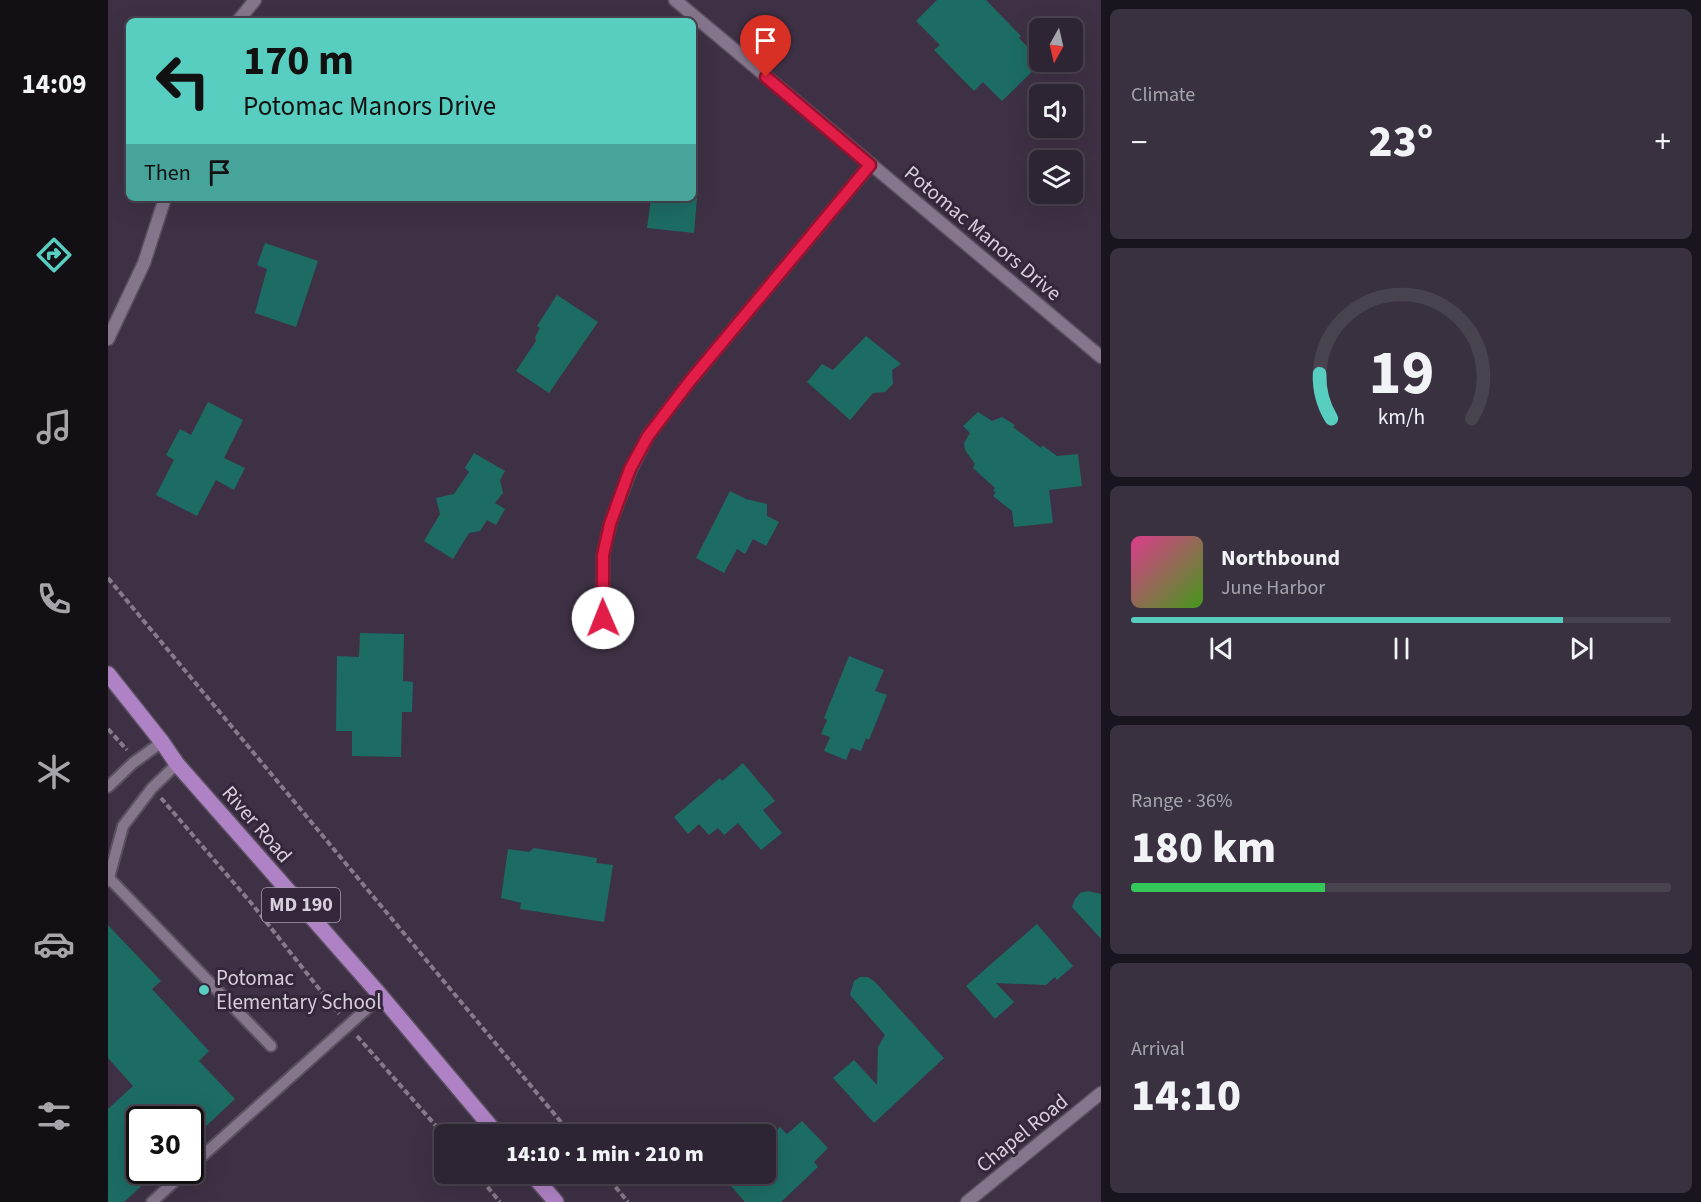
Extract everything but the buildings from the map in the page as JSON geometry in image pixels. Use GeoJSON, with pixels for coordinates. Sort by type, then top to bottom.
{"type":"FeatureCollection","features":[{"type":"Feature","properties":{"kind":"main road","name":"River Road"},"geometry":{"type":"LineString","coordinates":[[108,674],[177,764],[381,996],[489,1124]]}},
{"type":"Feature","properties":{"kind":"main road"},"geometry":{"type":"LineString","coordinates":[[540,1184],[556,1202]]}},
{"type":"Feature","properties":{"kind":"street"},"geometry":{"type":"LineString","coordinates":[[240,18],[255,0]]}},
{"type":"Feature","properties":{"kind":"street","name":"Potomac Manors Drive"},"geometry":{"type":"LineString","coordinates":[[675,0],[1101,357]]}},
{"type":"Feature","properties":{"kind":"street"},"geometry":{"type":"LineString","coordinates":[[603,618],[603,555],[610,524],[630,469],[648,436],[690,381],[870,165]]}},
{"type":"Feature","properties":{"kind":"street"},"geometry":{"type":"LineString","coordinates":[[108,339],[144,263],[164,201]]}},
{"type":"Feature","properties":{"kind":"street","name":"Chapel Road"},"geometry":{"type":"LineString","coordinates":[[967,1202],[1101,1093]]}},
{"type":"Feature","properties":{"kind":"lane"},"geometry":{"type":"LineString","coordinates":[[108,787],[133,763],[162,742]]}},
{"type":"Feature","properties":{"kind":"lane"},"geometry":{"type":"LineString","coordinates":[[177,764],[152,788],[123,826],[108,878],[271,1046]]}},
{"type":"Feature","properties":{"kind":"lane"},"geometry":{"type":"LineString","coordinates":[[204,1155],[381,996]]}},
{"type":"Feature","properties":{"kind":"lane"},"geometry":{"type":"LineString","coordinates":[[152,1202],[172,1184]]}},
{"type":"Feature","properties":{"kind":"path"},"geometry":{"type":"LineString","coordinates":[[108,578],[563,1124]]}},
{"type":"Feature","properties":{"kind":"path"},"geometry":{"type":"LineString","coordinates":[[108,729],[125,746],[133,763]]}},
{"type":"Feature","properties":{"kind":"path"},"geometry":{"type":"LineString","coordinates":[[152,788],[252,904],[348,1024],[434,1124]]}},
{"type":"Feature","properties":{"kind":"path"},"geometry":{"type":"LineString","coordinates":[[485,1184],[500,1202]]}},
{"type":"Feature","properties":{"kind":"path"},"geometry":{"type":"LineString","coordinates":[[613,1184],[628,1202]]}},
{"type":"Feature","properties":{"kind":"place","name":"Potomac Elementary School"},"geometry":{"type":"Point","coordinates":[204,990]}},
{"type":"Feature","properties":{"kind":"route"},"geometry":{"type":"LineString","coordinates":[[603,618],[603,555],[610,524],[630,469],[648,436],[690,381],[870,165],[766,77]]}}]}
